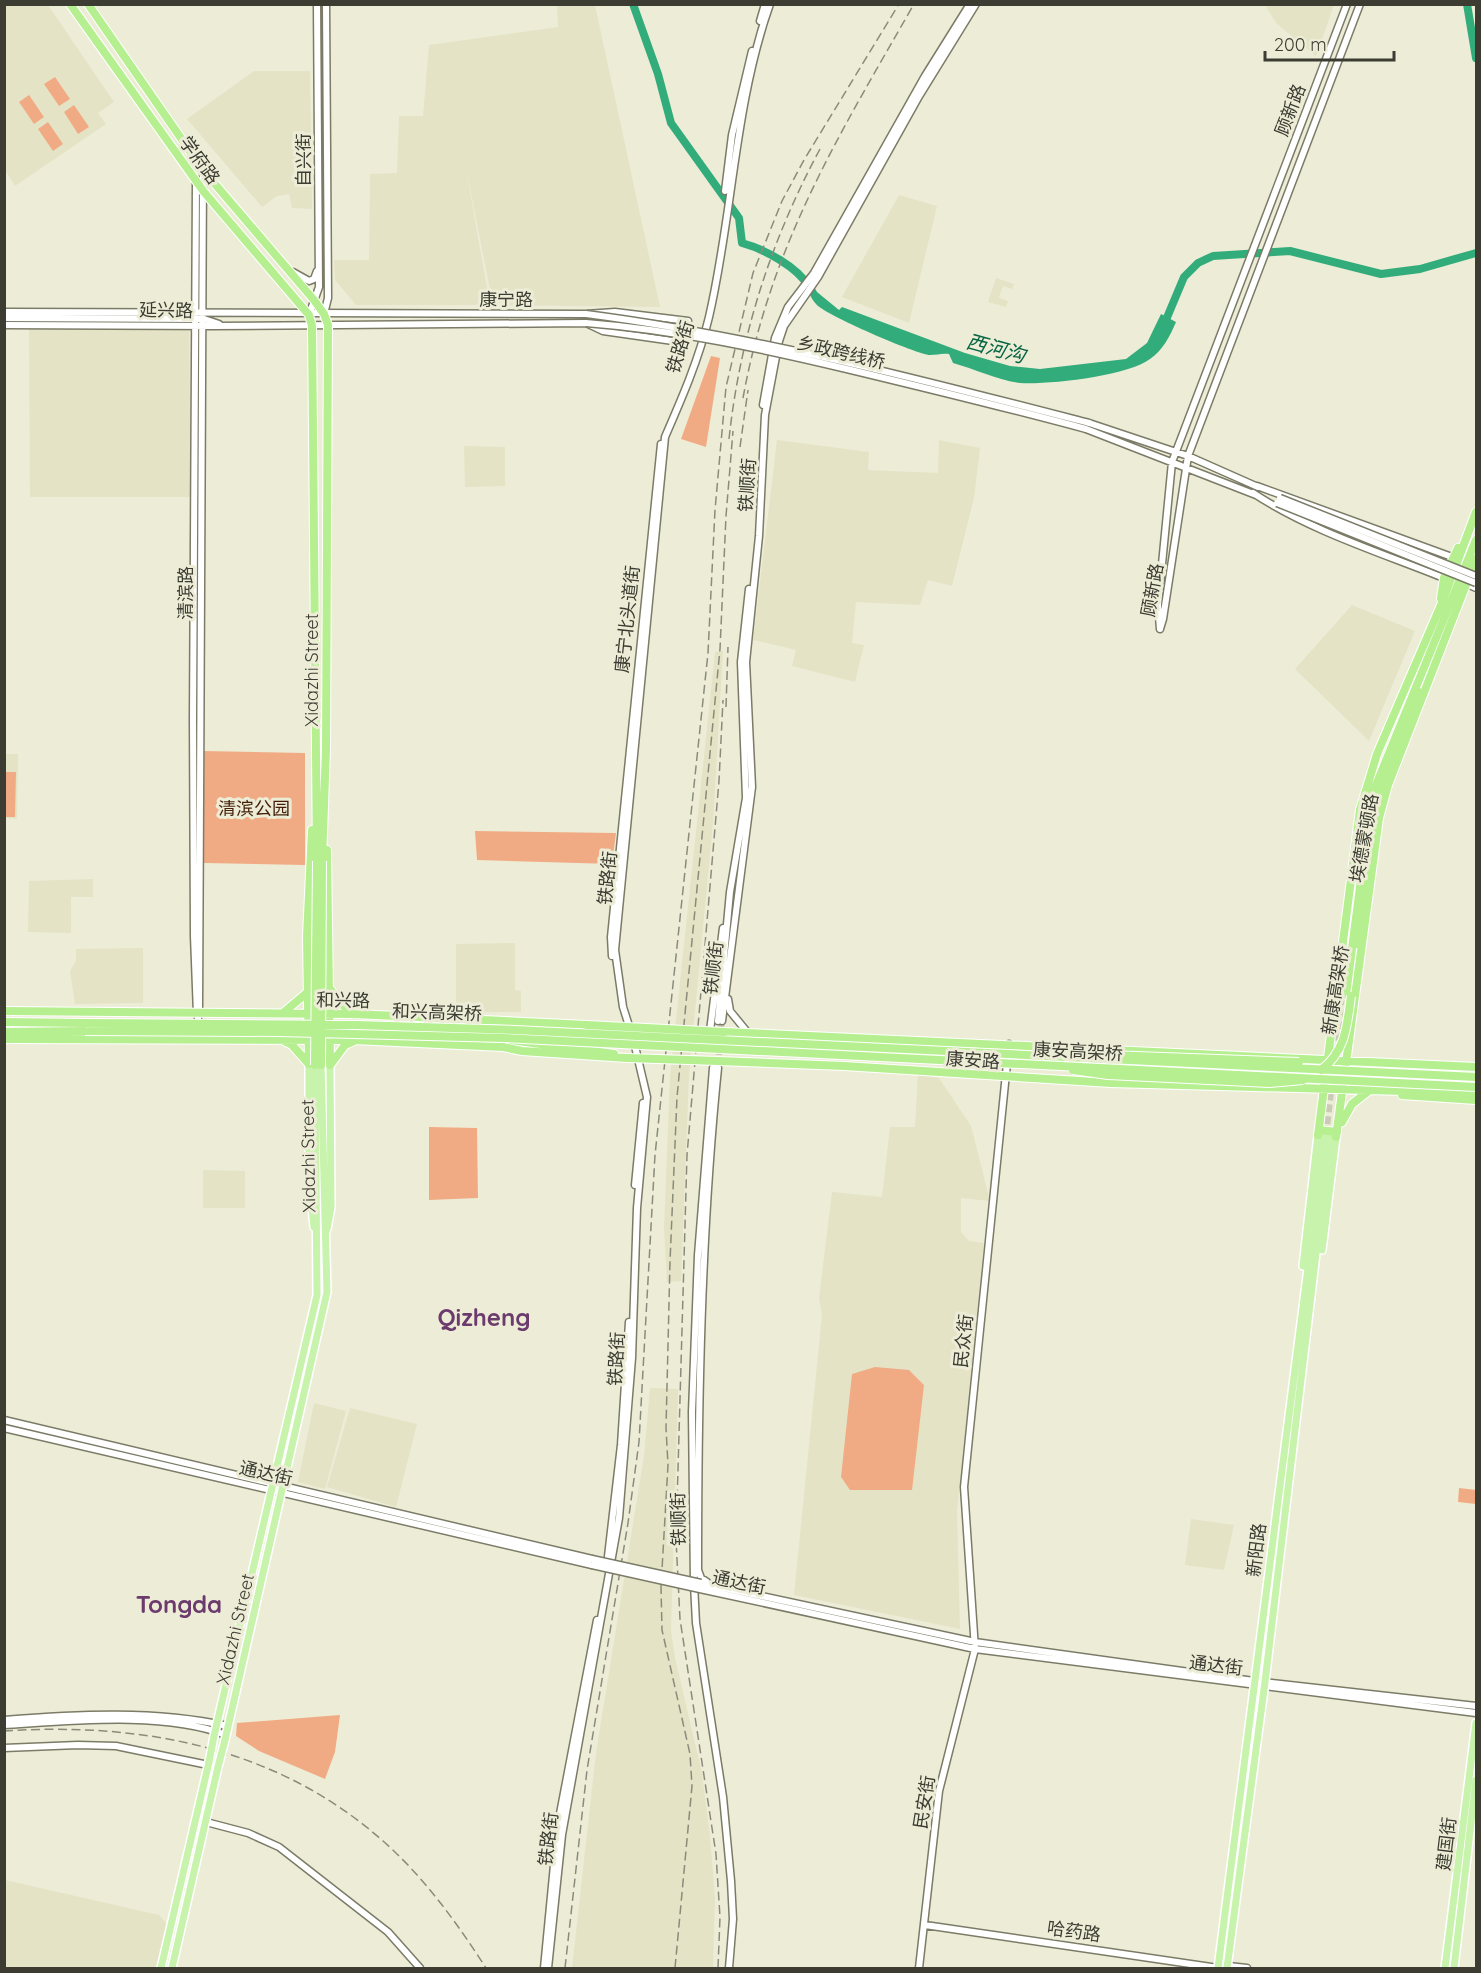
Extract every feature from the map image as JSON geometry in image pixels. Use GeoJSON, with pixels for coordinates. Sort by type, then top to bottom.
{"type":"FeatureCollection","features":[{"type":"Feature","properties":{"kind":"highway","name":"学府路"},"geometry":{"type":"LineString","coordinates":[[70,4],[202,190],[309,315],[312,326]]}},
{"type":"Feature","properties":{"kind":"highway","name":"学府路"},"geometry":{"type":"LineString","coordinates":[[88,4],[202,170],[314,300],[324,314],[328,325]]}},
{"type":"Feature","properties":{"kind":"highway","name":"Xidazhi Street"},"geometry":{"type":"LineString","coordinates":[[319,1065],[320,861],[325,786],[328,325]]}},
{"type":"Feature","properties":{"kind":"highway","name":"Xidazhi Street"},"geometry":{"type":"LineString","coordinates":[[312,326],[315,479],[315,789],[320,861]]}},
{"type":"Feature","properties":{"kind":"highway","name":"埃德蒙顿路"},"geometry":{"type":"LineString","coordinates":[[1329,1134],[1323,1089],[1357,819],[1377,754],[1441,605],[1476,512]]}},
{"type":"Feature","properties":{"kind":"highway"},"geometry":{"type":"LineString","coordinates":[[1441,605],[1444,578],[1452,557],[1467,534]]}},
{"type":"Feature","properties":{"kind":"highway","name":"埃德蒙顿路"},"geometry":{"type":"LineString","coordinates":[[1329,1134],[1345,1089],[1379,818],[1388,785],[1464,583],[1476,540]]}},
{"type":"Feature","properties":{"kind":"highway","name":"埃德蒙顿路"},"geometry":{"type":"LineString","coordinates":[[1364,799],[1344,995],[1371,795],[1464,583],[1476,565]]}},
{"type":"Feature","properties":{"kind":"highway","name":"新康高架桥"},"geometry":{"type":"LineString","coordinates":[[982,1058],[1108,1075],[1277,1084],[1302,1081],[1324,1068],[1338,1052],[1346,1030],[1377,800],[1464,583]]}},
{"type":"Feature","properties":{"kind":"highway"},"geometry":{"type":"LineString","coordinates":[[319,1065],[329,1041],[330,1015],[325,786]]}},
{"type":"Feature","properties":{"kind":"highway"},"geometry":{"type":"LineString","coordinates":[[315,789],[309,861],[309,1041],[319,1065]]}},
{"type":"Feature","properties":{"kind":"highway"},"geometry":{"type":"LineString","coordinates":[[330,986],[339,1002],[354,1014]]}},
{"type":"Feature","properties":{"kind":"highway"},"geometry":{"type":"LineString","coordinates":[[281,1014],[290,1010],[309,991]]}},
{"type":"Feature","properties":{"kind":"highway","name":"和兴路"},"geometry":{"type":"LineString","coordinates":[[4,1011],[197,1015],[354,1014],[680,1030]]}},
{"type":"Feature","properties":{"kind":"highway"},"geometry":{"type":"LineString","coordinates":[[38,1023],[97,1013]]}},
{"type":"Feature","properties":{"kind":"highway"},"geometry":{"type":"LineString","coordinates":[[4,1022],[85,1027]]}},
{"type":"Feature","properties":{"kind":"highway","name":"和兴高架桥"},"geometry":{"type":"LineString","coordinates":[[85,1027],[356,1025],[680,1039]]}},
{"type":"Feature","properties":{"kind":"highway"},"geometry":{"type":"LineString","coordinates":[[587,1025],[658,1037]]}},
{"type":"Feature","properties":{"kind":"highway"},"geometry":{"type":"LineString","coordinates":[[4,1032],[85,1027]]}},
{"type":"Feature","properties":{"kind":"highway"},"geometry":{"type":"LineString","coordinates":[[42,1039],[85,1027]]}},
{"type":"Feature","properties":{"kind":"highway","name":"和兴高架桥"},"geometry":{"type":"LineString","coordinates":[[85,1027],[503,1038],[679,1048]]}},
{"type":"Feature","properties":{"kind":"highway","name":"康安路"},"geometry":{"type":"LineString","coordinates":[[680,1030],[1354,1062]]}},
{"type":"Feature","properties":{"kind":"highway"},"geometry":{"type":"LineString","coordinates":[[503,1038],[537,1046],[592,1049],[627,1058]]}},
{"type":"Feature","properties":{"kind":"highway","name":"康安高架桥"},"geometry":{"type":"LineString","coordinates":[[680,1039],[1476,1087]]}},
{"type":"Feature","properties":{"kind":"highway"},"geometry":{"type":"LineString","coordinates":[[4,1040],[354,1040],[503,1047],[522,1051],[627,1058]]}},
{"type":"Feature","properties":{"kind":"highway"},"geometry":{"type":"LineString","coordinates":[[283,1040],[319,1065]]}},
{"type":"Feature","properties":{"kind":"highway"},"geometry":{"type":"LineString","coordinates":[[319,1065],[354,1040]]}},
{"type":"Feature","properties":{"kind":"highway","name":"康安高架桥"},"geometry":{"type":"LineString","coordinates":[[679,1048],[1476,1077]]}},
{"type":"Feature","properties":{"kind":"highway"},"geometry":{"type":"LineString","coordinates":[[982,1058],[1112,1053],[1299,1062],[1326,1059]]}},
{"type":"Feature","properties":{"kind":"highway","name":"康安路"},"geometry":{"type":"LineString","coordinates":[[627,1058],[678,1060],[716,1066],[844,1066],[1111,1083],[1476,1093]]}},
{"type":"Feature","properties":{"kind":"highway"},"geometry":{"type":"LineString","coordinates":[[1354,1062],[1476,1067]]}},
{"type":"Feature","properties":{"kind":"highway"},"geometry":{"type":"LineString","coordinates":[[1354,1062],[1374,1067],[1476,1072]]}},
{"type":"Feature","properties":{"kind":"highway"},"geometry":{"type":"LineString","coordinates":[[1329,1134],[1350,1106],[1373,1089]]}},
{"type":"Feature","properties":{"kind":"highway","name":"康安路"},"geometry":{"type":"LineString","coordinates":[[1373,1089],[1392,1094],[1476,1100]]}},
{"type":"Feature","properties":{"kind":"main road","name":"自兴街"},"geometry":{"type":"LineString","coordinates":[[309,315],[319,287],[317,4]]}},
{"type":"Feature","properties":{"kind":"main road","name":"自兴街"},"geometry":{"type":"LineString","coordinates":[[324,314],[328,298],[326,4]]}},
{"type":"Feature","properties":{"kind":"main road"},"geometry":{"type":"LineString","coordinates":[[728,186],[744,81],[765,4]]}},
{"type":"Feature","properties":{"kind":"main road"},"geometry":{"type":"LineString","coordinates":[[728,186],[758,44],[770,4]]}},
{"type":"Feature","properties":{"kind":"main road","name":"铁顺街"},"geometry":{"type":"LineString","coordinates":[[816,275],[925,76],[970,4]]}},
{"type":"Feature","properties":{"kind":"main road","name":"铁顺街"},"geometry":{"type":"LineString","coordinates":[[720,1021],[746,784],[741,662],[755,536],[761,416],[775,338],[790,308],[816,275],[918,98],[976,4]]}},
{"type":"Feature","properties":{"kind":"main road","name":"顾新路"},"geometry":{"type":"LineString","coordinates":[[1347,4],[1172,462],[1158,605],[1160,629],[1164,619],[1188,456],[1360,4]]}},
{"type":"Feature","properties":{"kind":"main road","name":"清滨路"},"geometry":{"type":"LineString","coordinates":[[199,320],[202,170]]}},
{"type":"Feature","properties":{"kind":"main road","name":"清滨路"},"geometry":{"type":"LineString","coordinates":[[196,182],[199,320],[199,1009],[197,1039]]}},
{"type":"Feature","properties":{"kind":"main road","name":"铁路街"},"geometry":{"type":"LineString","coordinates":[[657,490],[665,437],[690,378],[709,317],[728,186]]}},
{"type":"Feature","properties":{"kind":"main road"},"geometry":{"type":"LineString","coordinates":[[285,267],[309,280],[317,274],[318,265]]}},
{"type":"Feature","properties":{"kind":"main road","name":"延兴路"},"geometry":{"type":"LineString","coordinates":[[4,312],[199,320],[221,325],[328,325]]}},
{"type":"Feature","properties":{"kind":"main road","name":"康宁路"},"geometry":{"type":"LineString","coordinates":[[324,314],[586,314],[615,312],[688,321]]}},
{"type":"Feature","properties":{"kind":"main road","name":"延兴路"},"geometry":{"type":"LineString","coordinates":[[4,325],[324,314]]}},
{"type":"Feature","properties":{"kind":"main road"},"geometry":{"type":"LineString","coordinates":[[586,314],[680,327],[778,348],[1088,426],[1188,456],[1257,486],[1452,557]]}},
{"type":"Feature","properties":{"kind":"main road"},"geometry":{"type":"LineString","coordinates":[[4,318],[199,320]]}},
{"type":"Feature","properties":{"kind":"main road","name":"康宁路"},"geometry":{"type":"LineString","coordinates":[[328,325],[586,323],[603,331],[680,342]]}},
{"type":"Feature","properties":{"kind":"main road","name":"乡政跨线桥"},"geometry":{"type":"LineString","coordinates":[[586,323],[640,327],[721,341],[1088,426]]}},
{"type":"Feature","properties":{"kind":"main road"},"geometry":{"type":"LineString","coordinates":[[1088,426],[1172,462],[1476,576]]}},
{"type":"Feature","properties":{"kind":"main road"},"geometry":{"type":"LineString","coordinates":[[1257,486],[1279,501],[1476,583]]}},
{"type":"Feature","properties":{"kind":"main road","name":"康宁北头道街"},"geometry":{"type":"LineString","coordinates":[[632,751],[657,490]]}},
{"type":"Feature","properties":{"kind":"main road"},"geometry":{"type":"LineString","coordinates":[[1253,493],[1281,512],[1444,578]]}},
{"type":"Feature","properties":{"kind":"main road"},"geometry":{"type":"LineString","coordinates":[[1464,583],[1476,588]]}},
{"type":"Feature","properties":{"kind":"main road","name":"铁路街"},"geometry":{"type":"LineString","coordinates":[[546,1968],[561,1836],[619,1518],[632,1358],[636,1208],[647,1097],[642,1066],[623,1007],[615,950],[632,751]]}},
{"type":"Feature","properties":{"kind":"main road"},"geometry":{"type":"LineString","coordinates":[[710,1031],[726,904],[733,893]]}},
{"type":"Feature","properties":{"kind":"main road"},"geometry":{"type":"LineString","coordinates":[[733,893],[738,904],[727,1004],[748,1033]]}},
{"type":"Feature","properties":{"kind":"main road","name":"民众街"},"geometry":{"type":"LineString","coordinates":[[975,1645],[964,1487],[1009,1044]]}},
{"type":"Feature","properties":{"kind":"main road"},"geometry":{"type":"LineString","coordinates":[[319,1065],[309,1176],[321,1247]]}},
{"type":"Feature","properties":{"kind":"main road"},"geometry":{"type":"LineString","coordinates":[[319,1065],[331,1207],[321,1247]]}},
{"type":"Feature","properties":{"kind":"main road","name":"Xidazhi Street"},"geometry":{"type":"LineString","coordinates":[[161,1968],[273,1486],[291,1399],[317,1295],[321,1247],[319,1065]]}},
{"type":"Feature","properties":{"kind":"main road"},"geometry":{"type":"LineString","coordinates":[[713,1585],[701,1578],[698,1570],[698,1449],[706,1188],[716,1066]]}},
{"type":"Feature","properties":{"kind":"main road","name":"铁顺街"},"geometry":{"type":"LineString","coordinates":[[716,1066],[698,1255],[692,1412],[694,1584],[696,1623],[723,1797],[732,1881],[733,1919],[729,1968]]}},
{"type":"Feature","properties":{"kind":"main road","name":"新阳路"},"geometry":{"type":"LineString","coordinates":[[1218,1967],[1300,1319],[1302,1276],[1329,1134]]}},
{"type":"Feature","properties":{"kind":"main road","name":"新阳路"},"geometry":{"type":"LineString","coordinates":[[1227,1967],[1310,1320],[1319,1272],[1329,1134]]}},
{"type":"Feature","properties":{"kind":"main road","name":"Xidazhi Street"},"geometry":{"type":"LineString","coordinates":[[172,1968],[327,1292],[321,1247]]}},
{"type":"Feature","properties":{"kind":"main road","name":"通达街"},"geometry":{"type":"LineString","coordinates":[[4,1420],[592,1562],[975,1645],[1254,1683],[1476,1706]]}},
{"type":"Feature","properties":{"kind":"main road","name":"通达街"},"geometry":{"type":"LineString","coordinates":[[4,1428],[273,1486]]}},
{"type":"Feature","properties":{"kind":"main road","name":"通达街"},"geometry":{"type":"LineString","coordinates":[[701,1586],[713,1585],[975,1645]]}},
{"type":"Feature","properties":{"kind":"main road","name":"民安街"},"geometry":{"type":"LineString","coordinates":[[919,1968],[939,1791],[975,1645]]}},
{"type":"Feature","properties":{"kind":"main road","name":"通达街"},"geometry":{"type":"LineString","coordinates":[[1265,1684],[1476,1713]]}},
{"type":"Feature","properties":{"kind":"main road"},"geometry":{"type":"LineString","coordinates":[[4,1720],[88,1715],[164,1717],[216,1730],[225,1738]]}},
{"type":"Feature","properties":{"kind":"main road"},"geometry":{"type":"LineString","coordinates":[[4,1725],[76,1721],[152,1722],[216,1730],[228,1726]]}},
{"type":"Feature","properties":{"kind":"main road","name":"建国街"},"geometry":{"type":"LineString","coordinates":[[1445,1968],[1476,1723]]}},
{"type":"Feature","properties":{"kind":"main road"},"geometry":{"type":"LineString","coordinates":[[4,1748],[116,1746],[208,1763],[218,1767]]}},
{"type":"Feature","properties":{"kind":"main road","name":"建国街"},"geometry":{"type":"LineString","coordinates":[[1454,1968],[1476,1780]]}},
{"type":"Feature","properties":{"kind":"main road"},"geometry":{"type":"LineString","coordinates":[[206,1822],[248,1833],[279,1847],[388,1932],[420,1968]]}},
{"type":"Feature","properties":{"kind":"main road","name":"哈药路"},"geometry":{"type":"LineString","coordinates":[[925,1925],[1218,1967],[1247,1968]]}},
{"type":"Feature","properties":{"kind":"shaded area"},"geometry":{"type":"Polygon","coordinates":[[[4,5],[48,5],[114,102],[98,113],[106,124],[15,186],[5,170],[4,5]]]}},
{"type":"Feature","properties":{"kind":"shaded area"},"geometry":{"type":"Polygon","coordinates":[[[557,5],[595,5],[660,307],[493,305],[465,163],[490,305],[356,305],[335,280],[334,260],[369,260],[370,174],[397,173],[399,116],[423,116],[429,45],[558,27],[557,5]]]}},
{"type":"Feature","properties":{"kind":"shaded area"},"geometry":{"type":"Polygon","coordinates":[[[1265,5],[1334,5],[1316,56],[1277,24],[1265,5]]]}},
{"type":"Feature","properties":{"kind":"shaded area"},"geometry":{"type":"Polygon","coordinates":[[[254,71],[310,71],[312,209],[292,208],[289,194],[277,196],[262,207],[187,119],[254,71]]]}},
{"type":"Feature","properties":{"kind":"shaded area"},"geometry":{"type":"Polygon","coordinates":[[[899,195],[937,206],[909,323],[842,297],[899,195]]]}},
{"type":"Feature","properties":{"kind":"shaded area"},"geometry":{"type":"Polygon","coordinates":[[[807,274],[817,292],[839,310],[842,307],[965,353],[1010,366],[1040,369],[1126,359],[1147,343],[1161,314],[1176,322],[1159,351],[1139,365],[1087,378],[1020,383],[953,363],[949,354],[930,355],[908,348],[835,316],[822,309],[814,301],[807,286],[807,274]]]}},
{"type":"Feature","properties":{"kind":"shaded area"},"geometry":{"type":"Polygon","coordinates":[[[996,278],[1014,284],[1012,289],[1003,286],[999,298],[1008,301],[1006,307],[988,302],[996,278]]]}},
{"type":"Feature","properties":{"kind":"shaded area"},"geometry":{"type":"Polygon","coordinates":[[[29,328],[189,331],[191,497],[30,497],[29,328]]]}},
{"type":"Feature","properties":{"kind":"shaded area"},"geometry":{"type":"Polygon","coordinates":[[[777,440],[869,452],[868,470],[938,473],[939,440],[980,448],[974,498],[952,586],[928,580],[920,605],[856,602],[852,643],[864,645],[855,682],[792,666],[796,650],[753,640],[777,440]]]}},
{"type":"Feature","properties":{"kind":"shaded area"},"geometry":{"type":"Polygon","coordinates":[[[464,446],[505,447],[505,486],[465,487],[464,446]]]}},
{"type":"Feature","properties":{"kind":"shaded area"},"geometry":{"type":"Polygon","coordinates":[[[1352,605],[1415,631],[1369,741],[1295,669],[1352,605]]]}},
{"type":"Feature","properties":{"kind":"shaded area"},"geometry":{"type":"Polygon","coordinates":[[[723,651],[713,823],[689,1075],[681,1281],[667,1282],[664,1228],[670,1077],[715,652],[723,651]]]}},
{"type":"Feature","properties":{"kind":"shaded area"},"geometry":{"type":"Polygon","coordinates":[[[5,754],[18,754],[17,819],[5,818],[5,754]]]}},
{"type":"Feature","properties":{"kind":"shaded area"},"geometry":{"type":"Polygon","coordinates":[[[93,879],[93,897],[71,897],[71,933],[28,932],[29,881],[93,879]]]}},
{"type":"Feature","properties":{"kind":"shaded area"},"geometry":{"type":"Polygon","coordinates":[[[515,943],[515,990],[521,991],[521,1012],[456,1012],[456,944],[515,943]]]}},
{"type":"Feature","properties":{"kind":"shaded area"},"geometry":{"type":"Polygon","coordinates":[[[143,948],[143,1003],[75,1004],[70,971],[76,961],[76,949],[143,948]]]}},
{"type":"Feature","properties":{"kind":"shaded area"},"geometry":{"type":"Polygon","coordinates":[[[918,1074],[939,1078],[971,1126],[990,1201],[961,1198],[961,1232],[969,1241],[984,1243],[957,1511],[960,1629],[794,1595],[822,1315],[819,1298],[832,1192],[882,1197],[890,1127],[915,1127],[918,1074]]]}},
{"type":"Feature","properties":{"kind":"shaded area"},"geometry":{"type":"Polygon","coordinates":[[[203,1170],[245,1171],[245,1208],[203,1208],[203,1170]]]}},
{"type":"Feature","properties":{"kind":"shaded area"},"geometry":{"type":"Polygon","coordinates":[[[650,1388],[678,1389],[671,1630],[675,1658],[702,1773],[710,1837],[715,1898],[713,1968],[572,1968],[596,1753],[644,1456],[650,1388]]]}},
{"type":"Feature","properties":{"kind":"shaded area"},"geometry":{"type":"Polygon","coordinates":[[[314,1403],[346,1411],[325,1489],[298,1482],[314,1403]]]}},
{"type":"Feature","properties":{"kind":"shaded area"},"geometry":{"type":"Polygon","coordinates":[[[350,1408],[417,1424],[396,1507],[327,1487],[350,1408]]]}},
{"type":"Feature","properties":{"kind":"shaded area"},"geometry":{"type":"Polygon","coordinates":[[[1191,1519],[1234,1525],[1224,1570],[1185,1565],[1191,1519]]]}},
{"type":"Feature","properties":{"kind":"shaded area"},"geometry":{"type":"Polygon","coordinates":[[[5,1880],[159,1915],[167,1924],[156,1968],[5,1968],[5,1880]]]}},
{"type":"Feature","properties":{"kind":"green space"},"geometry":{"type":"Polygon","coordinates":[[[55,77],[70,99],[59,106],[44,84],[55,77]]]}},
{"type":"Feature","properties":{"kind":"green space"},"geometry":{"type":"Polygon","coordinates":[[[29,95],[44,117],[34,124],[19,102],[29,95]]]}},
{"type":"Feature","properties":{"kind":"green space"},"geometry":{"type":"Polygon","coordinates":[[[74,105],[89,127],[78,134],[64,112],[74,105]]]}},
{"type":"Feature","properties":{"kind":"green space"},"geometry":{"type":"Polygon","coordinates":[[[48,122],[63,144],[53,151],[38,129],[48,122]]]}},
{"type":"Feature","properties":{"kind":"green space"},"geometry":{"type":"Polygon","coordinates":[[[711,356],[720,358],[706,447],[681,439],[711,356]]]}},
{"type":"Feature","properties":{"kind":"green space","name":"清滨公园"},"geometry":{"type":"Polygon","coordinates":[[[203,751],[305,753],[305,865],[204,863],[203,751]]]}},
{"type":"Feature","properties":{"kind":"green space"},"geometry":{"type":"Polygon","coordinates":[[[5,772],[16,772],[15,817],[5,817],[5,772]]]}},
{"type":"Feature","properties":{"kind":"green space"},"geometry":{"type":"Polygon","coordinates":[[[475,831],[616,833],[612,864],[477,860],[475,831]]]}},
{"type":"Feature","properties":{"kind":"green space"},"geometry":{"type":"Polygon","coordinates":[[[429,1127],[477,1128],[478,1198],[429,1200],[429,1127]]]}},
{"type":"Feature","properties":{"kind":"green space"},"geometry":{"type":"Polygon","coordinates":[[[875,1367],[909,1370],[924,1385],[912,1490],[850,1490],[841,1477],[852,1374],[875,1367]]]}},
{"type":"Feature","properties":{"kind":"green space"},"geometry":{"type":"Polygon","coordinates":[[[1459,1488],[1476,1490],[1476,1504],[1458,1502],[1459,1488]]]}},
{"type":"Feature","properties":{"kind":"green space"},"geometry":{"type":"Polygon","coordinates":[[[340,1715],[335,1752],[325,1779],[259,1751],[236,1736],[237,1723],[340,1715]]]}},
{"type":"Feature","properties":{"kind":"waterway","name":"西河沟"},"geometry":{"type":"LineString","coordinates":[[633,4],[658,74],[671,123],[739,218],[742,243],[780,260],[797,273],[809,287]]}},
{"type":"Feature","properties":{"kind":"waterway"},"geometry":{"type":"LineString","coordinates":[[1467,4],[1476,58]]}},
{"type":"Feature","properties":{"kind":"waterway","name":"西河沟"},"geometry":{"type":"LineString","coordinates":[[1163,327],[1184,277],[1198,263],[1213,256],[1290,251],[1381,274],[1420,269],[1476,253]]}},
{"type":"Feature","properties":{"kind":"tunnel"},"geometry":{"type":"LineString","coordinates":[[1325,1136],[1341,995]]}},
{"type":"Feature","properties":{"kind":"tunnel"},"geometry":{"type":"LineString","coordinates":[[718,1064],[722,1021]]}},
{"type":"Feature","properties":{"kind":"railway"},"geometry":{"type":"LineString","coordinates":[[565,1968],[587,1770],[628,1523],[639,1442],[655,1155],[708,653],[715,510],[726,387],[753,273],[782,201],[804,160],[899,4]]}},
{"type":"Feature","properties":{"kind":"railway"},"geometry":{"type":"LineString","coordinates":[[743,398],[755,342],[789,241],[834,147],[914,4]]}},
{"type":"Feature","properties":{"kind":"railway"},"geometry":{"type":"LineString","coordinates":[[729,439],[741,363],[760,290],[787,218],[820,149]]}},
{"type":"Feature","properties":{"kind":"railway"},"geometry":{"type":"LineString","coordinates":[[740,447],[748,390]]}},
{"type":"Feature","properties":{"kind":"railway"},"geometry":{"type":"LineString","coordinates":[[675,1968],[692,1786],[690,1754],[662,1630],[661,1587],[668,1465],[666,1428],[670,1262],[677,1097],[720,649],[726,516],[733,431]]}},
{"type":"Feature","properties":{"kind":"railway"},"geometry":{"type":"LineString","coordinates":[[726,707],[728,647]]}},
{"type":"Feature","properties":{"kind":"railway"},"geometry":{"type":"LineString","coordinates":[[718,1968],[720,1917],[716,1854],[680,1619],[676,1539],[687,1155],[719,781],[723,700]]}},
{"type":"Feature","properties":{"kind":"railway"},"geometry":{"type":"LineString","coordinates":[[4,1731],[56,1729],[107,1731],[157,1737],[206,1747],[253,1763],[298,1783],[342,1809],[398,1855],[439,1901],[486,1968]]}},
{"type":"Feature","properties":{"kind":"district","name":"Qizheng"},"geometry":{"type":"Point","coordinates":[484,1317]}},
{"type":"Feature","properties":{"kind":"district","name":"Tongda"},"geometry":{"type":"Point","coordinates":[179,1604]}}]}
